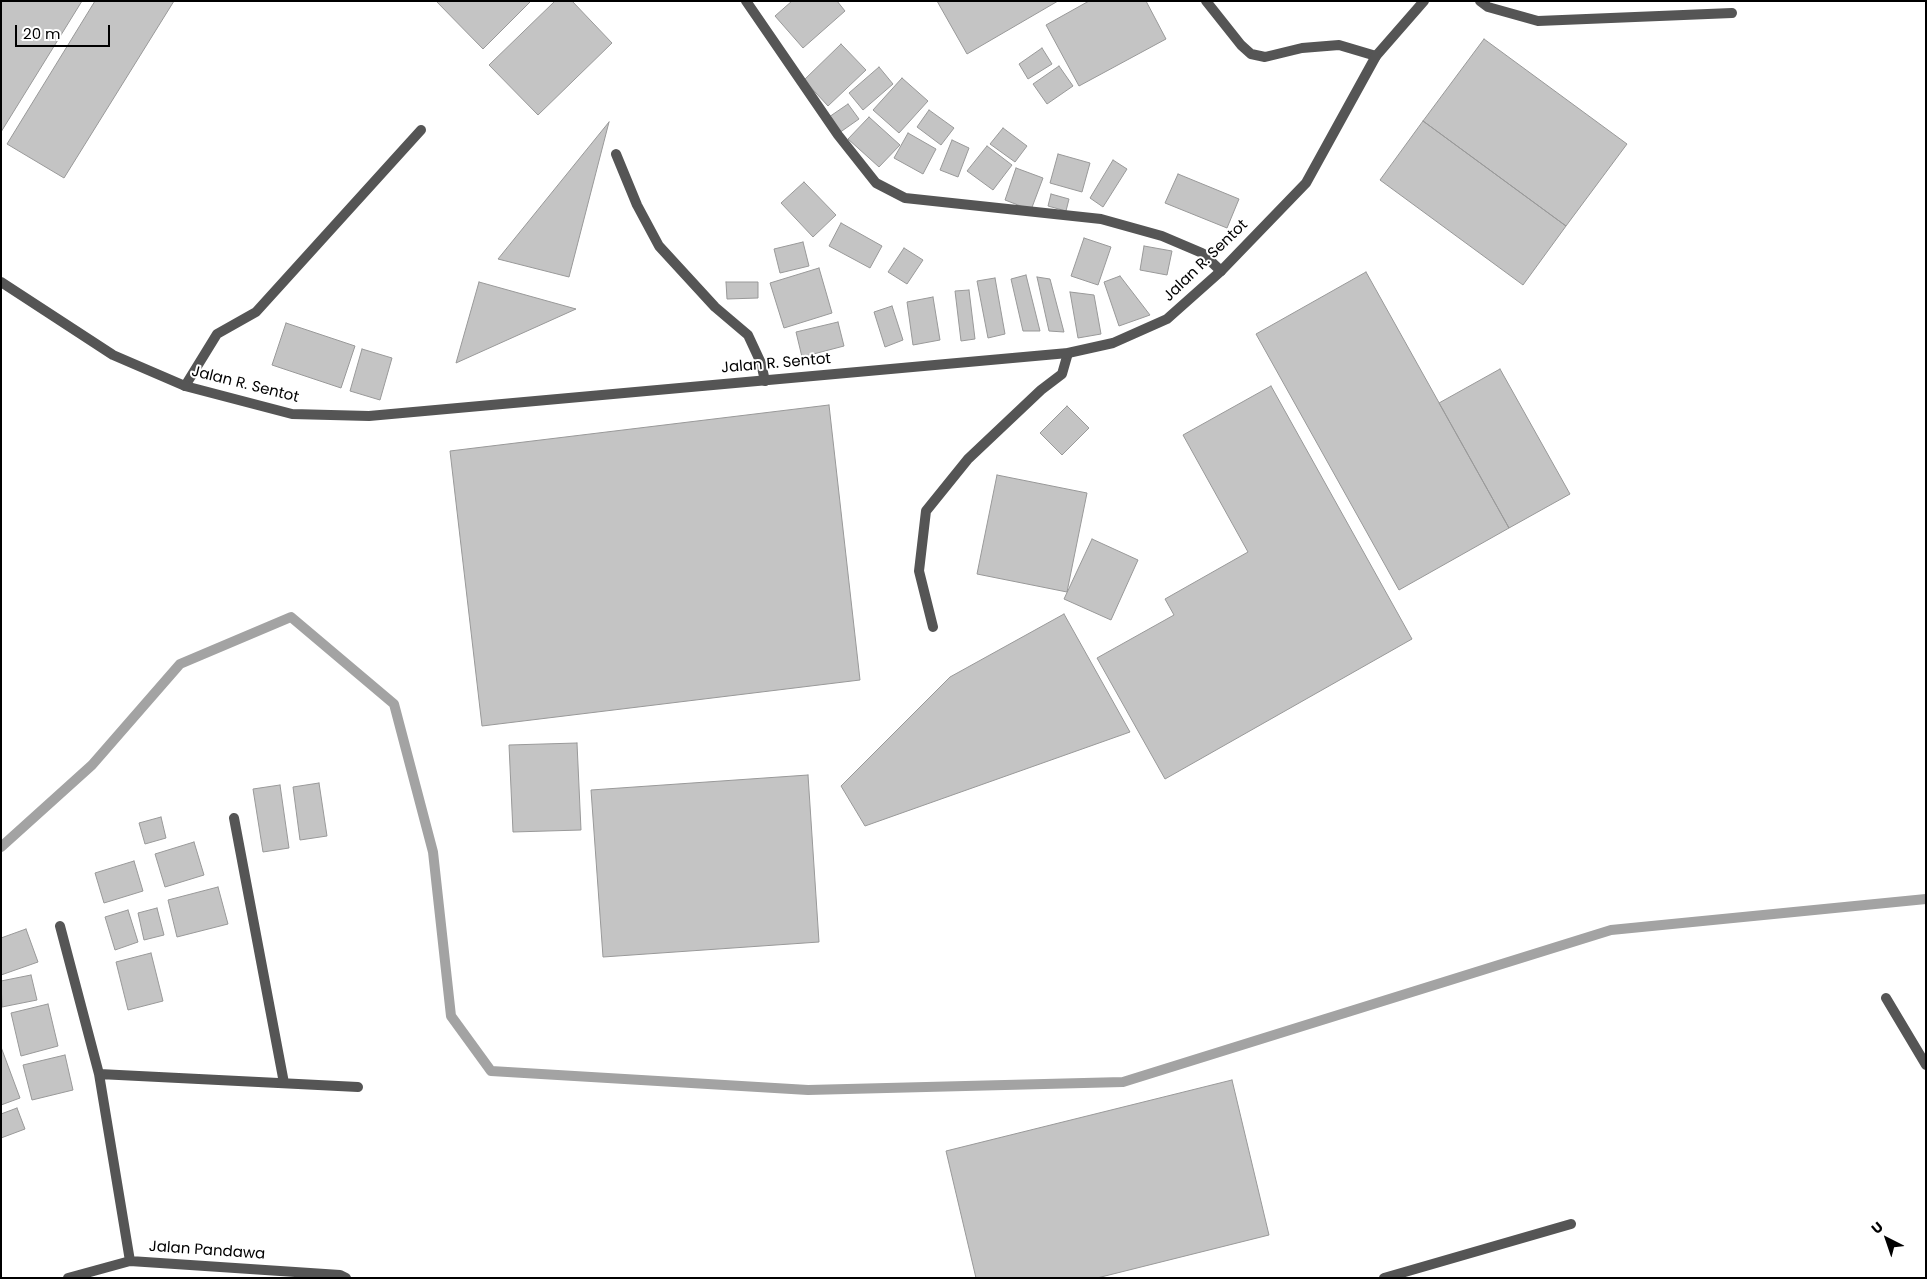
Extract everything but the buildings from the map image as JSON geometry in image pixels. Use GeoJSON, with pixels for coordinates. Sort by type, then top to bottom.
{"type":"FeatureCollection","features":[{"type":"Feature","properties":{"kind":"street"},"geometry":{"type":"LineString","coordinates":[[746,1],[838,135],[876,183],[905,198],[1101,219],[1162,236],[1202,253],[1221,271]]}},
{"type":"Feature","properties":{"kind":"street"},"geometry":{"type":"LineString","coordinates":[[1206,1],[1251,54],[1266,57],[1302,48],[1339,44],[1376,56]]}},
{"type":"Feature","properties":{"kind":"street","name":"Jalan R. Sentot"},"geometry":{"type":"LineString","coordinates":[[1,282],[113,355],[185,386],[292,414],[369,416],[1068,353],[1113,343],[1167,319],[1221,271],[1306,183],[1376,56],[1424,1]]}},
{"type":"Feature","properties":{"kind":"street"},"geometry":{"type":"LineString","coordinates":[[1480,1],[1488,7],[1538,21],[1732,13]]}},
{"type":"Feature","properties":{"kind":"street"},"geometry":{"type":"LineString","coordinates":[[185,386],[217,334],[256,312],[420,130]]}},
{"type":"Feature","properties":{"kind":"street"},"geometry":{"type":"LineString","coordinates":[[616,154],[637,205],[659,246],[715,307],[748,334],[761,363],[765,380]]}},
{"type":"Feature","properties":{"kind":"street"},"geometry":{"type":"LineString","coordinates":[[933,626],[919,571],[926,511],[968,459],[1041,390],[1062,374],[1068,353]]}},
{"type":"Feature","properties":{"kind":"street"},"geometry":{"type":"LineString","coordinates":[[234,818],[284,1083]]}},
{"type":"Feature","properties":{"kind":"street"},"geometry":{"type":"LineString","coordinates":[[60,926],[99,1074],[130,1261]]}},
{"type":"Feature","properties":{"kind":"street"},"geometry":{"type":"LineString","coordinates":[[1886,998],[1926,1065]]}},
{"type":"Feature","properties":{"kind":"street"},"geometry":{"type":"LineString","coordinates":[[99,1074],[358,1087]]}},
{"type":"Feature","properties":{"kind":"street"},"geometry":{"type":"LineString","coordinates":[[1384,1278],[1571,1224]]}},
{"type":"Feature","properties":{"kind":"street","name":"Jalan Pandawa"},"geometry":{"type":"LineString","coordinates":[[68,1278],[130,1261],[340,1275],[346,1278]]}},
{"type":"Feature","properties":{"kind":"waterway"},"geometry":{"type":"LineString","coordinates":[[1,847],[92,765],[180,664],[291,617],[394,704],[433,852],[451,1016],[491,1071],[808,1090],[1123,1082],[1611,930],[1926,899]]}}]}
